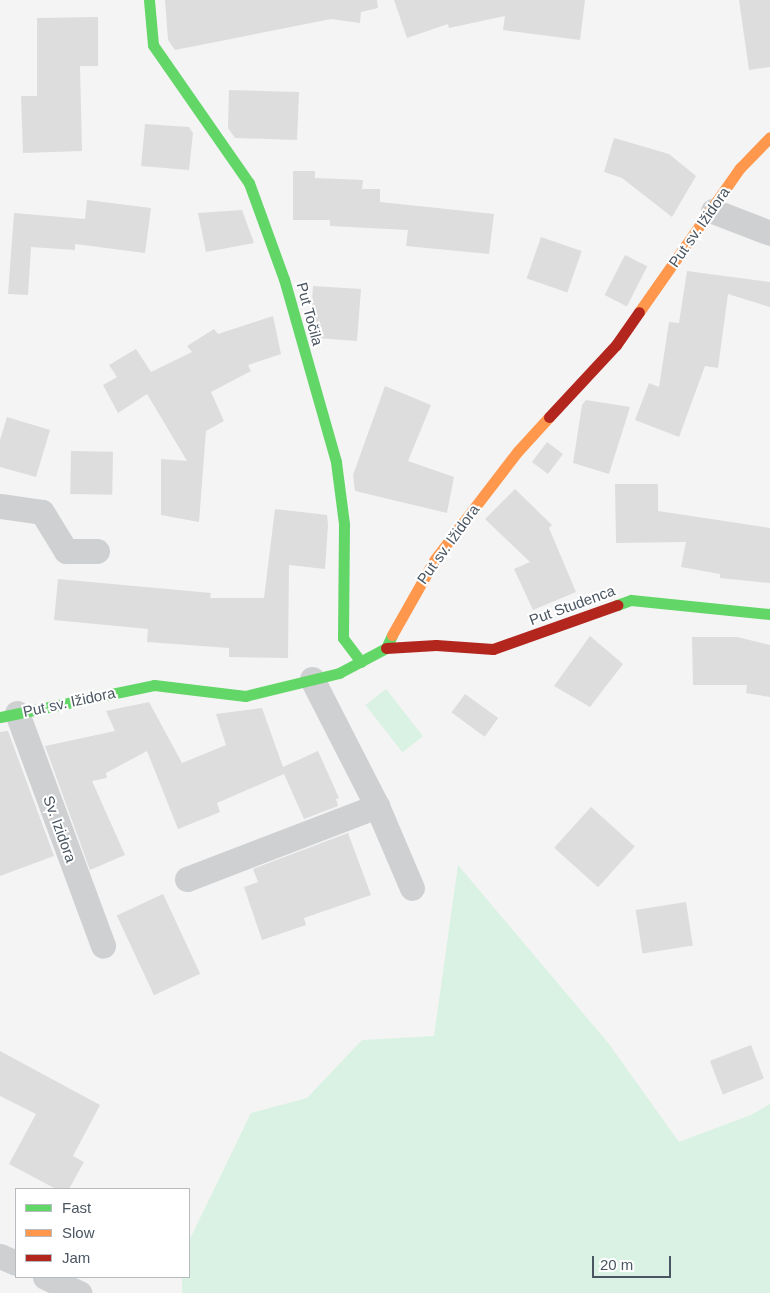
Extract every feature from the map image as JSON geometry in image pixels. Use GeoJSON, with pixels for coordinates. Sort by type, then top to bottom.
{"type":"FeatureCollection","features":[{"type":"Feature","properties":{"kind":"street","name":"Put Točila"},"geometry":{"type":"LineString","coordinates":[[149,0],[153,45],[193,108],[249,183],[284,279],[336,462],[344,524],[343,638],[361,662]]}},
{"type":"Feature","properties":{"kind":"street","name":"Put sv. Ižidora"},"geometry":{"type":"LineString","coordinates":[[9,715],[154,684],[244,696],[340,673],[386,648],[406,605],[435,559],[518,451],[616,345],[713,211],[740,168],[770,137]]}},
{"type":"Feature","properties":{"kind":"street"},"geometry":{"type":"LineString","coordinates":[[713,211],[770,233]]}},
{"type":"Feature","properties":{"kind":"street"},"geometry":{"type":"LineString","coordinates":[[0,506],[42,512],[66,551],[97,551]]}},
{"type":"Feature","properties":{"kind":"street","name":"Put Studenca"},"geometry":{"type":"LineString","coordinates":[[386,648],[436,645],[493,649],[631,600],[770,614]]}},
{"type":"Feature","properties":{"kind":"street"},"geometry":{"type":"LineString","coordinates":[[312,679],[377,806],[412,888]]}},
{"type":"Feature","properties":{"kind":"street","name":"Sv. Izidora"},"geometry":{"type":"LineString","coordinates":[[9,715],[103,946]]}},
{"type":"Feature","properties":{"kind":"street"},"geometry":{"type":"LineString","coordinates":[[187,879],[377,806]]}},
{"type":"Feature","properties":{"kind":"street"},"geometry":{"type":"LineString","coordinates":[[0,1256],[15,1263]]}},
{"type":"Feature","properties":{"kind":"street"},"geometry":{"type":"LineString","coordinates":[[47,1278],[80,1293]]}},
{"type":"Feature","properties":{"kind":"green space"},"geometry":{"type":"Polygon","coordinates":[[[386,689],[423,736],[402,752],[366,705],[386,689]]]}},
{"type":"Feature","properties":{"kind":"green space"},"geometry":{"type":"Polygon","coordinates":[[[458,865],[609,1044],[679,1142],[751,1115],[770,1104],[770,1293],[182,1293],[182,1278],[190,1278],[190,1239],[251,1113],[307,1098],[362,1040],[434,1036],[458,865]]]}},
{"type":"Feature","properties":{"kind":"building"},"geometry":{"type":"Polygon","coordinates":[[[165,0],[377,0],[378,8],[361,12],[360,23],[331,19],[175,50],[168,40],[165,0]]]}},
{"type":"Feature","properties":{"kind":"building"},"geometry":{"type":"Polygon","coordinates":[[[394,0],[585,0],[580,40],[503,30],[505,16],[449,28],[448,24],[407,38],[394,0]]]}},
{"type":"Feature","properties":{"kind":"building"},"geometry":{"type":"Polygon","coordinates":[[[739,0],[770,0],[770,67],[749,70],[739,0]]]}},
{"type":"Feature","properties":{"kind":"building"},"geometry":{"type":"Polygon","coordinates":[[[98,17],[98,66],[80,66],[82,151],[23,153],[21,96],[37,96],[37,18],[98,17]]]}},
{"type":"Feature","properties":{"kind":"building"},"geometry":{"type":"Polygon","coordinates":[[[229,90],[299,92],[297,140],[235,138],[228,128],[229,90]]]}},
{"type":"Feature","properties":{"kind":"building"},"geometry":{"type":"Polygon","coordinates":[[[145,124],[189,127],[193,133],[189,170],[141,166],[145,124]]]}},
{"type":"Feature","properties":{"kind":"building"},"geometry":{"type":"Polygon","coordinates":[[[614,138],[669,154],[696,176],[672,217],[622,178],[604,172],[614,138]]]}},
{"type":"Feature","properties":{"kind":"building"},"geometry":{"type":"Polygon","coordinates":[[[293,171],[315,171],[315,178],[363,180],[362,189],[380,189],[380,202],[494,214],[489,254],[406,246],[408,230],[330,226],[330,220],[293,220],[293,171]]]}},
{"type":"Feature","properties":{"kind":"building"},"geometry":{"type":"Polygon","coordinates":[[[87,200],[151,208],[145,253],[75,244],[75,250],[31,247],[28,295],[8,294],[14,213],[85,219],[87,200]]]}},
{"type":"Feature","properties":{"kind":"building"},"geometry":{"type":"Polygon","coordinates":[[[242,210],[254,243],[206,252],[198,213],[242,210]]]}},
{"type":"Feature","properties":{"kind":"building"},"geometry":{"type":"Polygon","coordinates":[[[541,237],[582,251],[567,293],[527,279],[541,237]]]}},
{"type":"Feature","properties":{"kind":"building"},"geometry":{"type":"Polygon","coordinates":[[[625,255],[647,266],[627,306],[605,295],[625,255]]]}},
{"type":"Feature","properties":{"kind":"building"},"geometry":{"type":"Polygon","coordinates":[[[687,271],[770,282],[770,307],[728,294],[718,368],[705,366],[679,437],[635,420],[649,383],[659,387],[669,322],[679,323],[687,271]]]}},
{"type":"Feature","properties":{"kind":"building"},"geometry":{"type":"Polygon","coordinates":[[[313,286],[361,289],[357,341],[317,338],[311,318],[313,286]]]}},
{"type":"Feature","properties":{"kind":"building"},"geometry":{"type":"Polygon","coordinates":[[[273,316],[281,354],[248,365],[251,371],[211,392],[224,421],[206,431],[199,522],[161,515],[161,459],[187,461],[147,394],[118,413],[103,385],[117,377],[109,365],[136,349],[151,372],[192,352],[187,346],[214,329],[218,334],[273,316]]]}},
{"type":"Feature","properties":{"kind":"building"},"geometry":{"type":"Polygon","coordinates":[[[385,386],[431,405],[408,461],[454,477],[447,513],[355,491],[353,475],[385,386]]]}},
{"type":"Feature","properties":{"kind":"building"},"geometry":{"type":"Polygon","coordinates":[[[586,400],[630,407],[609,474],[573,463],[582,405],[586,400]]]}},
{"type":"Feature","properties":{"kind":"building"},"geometry":{"type":"Polygon","coordinates":[[[7,417],[50,430],[36,477],[0,467],[0,440],[7,417]]]}},
{"type":"Feature","properties":{"kind":"building"},"geometry":{"type":"Polygon","coordinates":[[[547,442],[563,454],[548,474],[532,462],[547,442]]]}},
{"type":"Feature","properties":{"kind":"building"},"geometry":{"type":"Polygon","coordinates":[[[71,451],[113,452],[112,495],[70,494],[71,451]]]}},
{"type":"Feature","properties":{"kind":"building"},"geometry":{"type":"Polygon","coordinates":[[[615,484],[658,484],[658,511],[770,528],[770,583],[720,578],[720,574],[681,567],[686,542],[616,543],[615,484]]]}},
{"type":"Feature","properties":{"kind":"building"},"geometry":{"type":"Polygon","coordinates":[[[515,489],[552,525],[549,528],[576,592],[533,610],[514,569],[530,562],[485,519],[515,489]]]}},
{"type":"Feature","properties":{"kind":"building"},"geometry":{"type":"Polygon","coordinates":[[[275,509],[327,515],[328,525],[325,569],[289,565],[288,658],[229,657],[229,648],[147,642],[148,629],[54,620],[58,579],[211,593],[210,598],[264,598],[275,509]]]}},
{"type":"Feature","properties":{"kind":"building"},"geometry":{"type":"Polygon","coordinates":[[[590,636],[623,664],[590,707],[554,686],[590,636]]]}},
{"type":"Feature","properties":{"kind":"building"},"geometry":{"type":"Polygon","coordinates":[[[692,637],[737,637],[770,645],[770,697],[746,693],[747,685],[693,685],[692,637]]]}},
{"type":"Feature","properties":{"kind":"building"},"geometry":{"type":"Polygon","coordinates":[[[465,694],[498,718],[485,737],[451,713],[465,694]]]}},
{"type":"Feature","properties":{"kind":"building"},"geometry":{"type":"Polygon","coordinates":[[[149,702],[182,763],[226,745],[216,714],[262,708],[283,767],[318,751],[339,798],[336,799],[338,806],[304,819],[284,774],[217,803],[220,812],[178,829],[147,751],[106,773],[107,778],[92,781],[125,855],[90,870],[45,746],[115,731],[106,711],[149,702]]]}},
{"type":"Feature","properties":{"kind":"building"},"geometry":{"type":"Polygon","coordinates":[[[8,731],[54,856],[0,876],[0,732],[8,731]]]}},
{"type":"Feature","properties":{"kind":"building"},"geometry":{"type":"Polygon","coordinates":[[[591,807],[635,846],[598,887],[554,848],[591,807]]]}},
{"type":"Feature","properties":{"kind":"building"},"geometry":{"type":"Polygon","coordinates":[[[348,833],[371,895],[304,918],[306,925],[262,940],[244,887],[258,882],[253,869],[348,833]]]}},
{"type":"Feature","properties":{"kind":"building"},"geometry":{"type":"Polygon","coordinates":[[[163,894],[200,974],[154,995],[117,916],[163,894]]]}},
{"type":"Feature","properties":{"kind":"building"},"geometry":{"type":"Polygon","coordinates":[[[686,902],[693,945],[643,953],[636,910],[686,902]]]}},
{"type":"Feature","properties":{"kind":"building"},"geometry":{"type":"Polygon","coordinates":[[[751,1045],[764,1079],[723,1094],[710,1061],[751,1045]]]}},
{"type":"Feature","properties":{"kind":"building"},"geometry":{"type":"Polygon","coordinates":[[[0,1051],[100,1105],[73,1156],[84,1162],[70,1188],[54,1188],[9,1164],[36,1114],[0,1096],[0,1051]]]}},
{"type":"Feature","properties":{"kind":"traffic: fast"},"geometry":{"type":"LineString","coordinates":[[149,0],[153,45],[249,183],[284,279],[336,462],[344,524],[343,638],[361,662]]}},
{"type":"Feature","properties":{"kind":"traffic: fast"},"geometry":{"type":"LineString","coordinates":[[617,605],[631,600],[770,614]]}},
{"type":"Feature","properties":{"kind":"traffic: fast"},"geometry":{"type":"LineString","coordinates":[[0,717],[154,685],[245,696],[339,673],[386,648],[392,635]]}},
{"type":"Feature","properties":{"kind":"traffic: slow"},"geometry":{"type":"LineString","coordinates":[[639,312],[740,168],[770,137]]}},
{"type":"Feature","properties":{"kind":"traffic: slow"},"geometry":{"type":"LineString","coordinates":[[392,635],[435,559],[518,451],[549,417]]}},
{"type":"Feature","properties":{"kind":"traffic: jam"},"geometry":{"type":"LineString","coordinates":[[549,417],[616,345],[639,312]]}},
{"type":"Feature","properties":{"kind":"traffic: jam"},"geometry":{"type":"LineString","coordinates":[[386,648],[436,645],[493,649],[617,605]]}}]}
